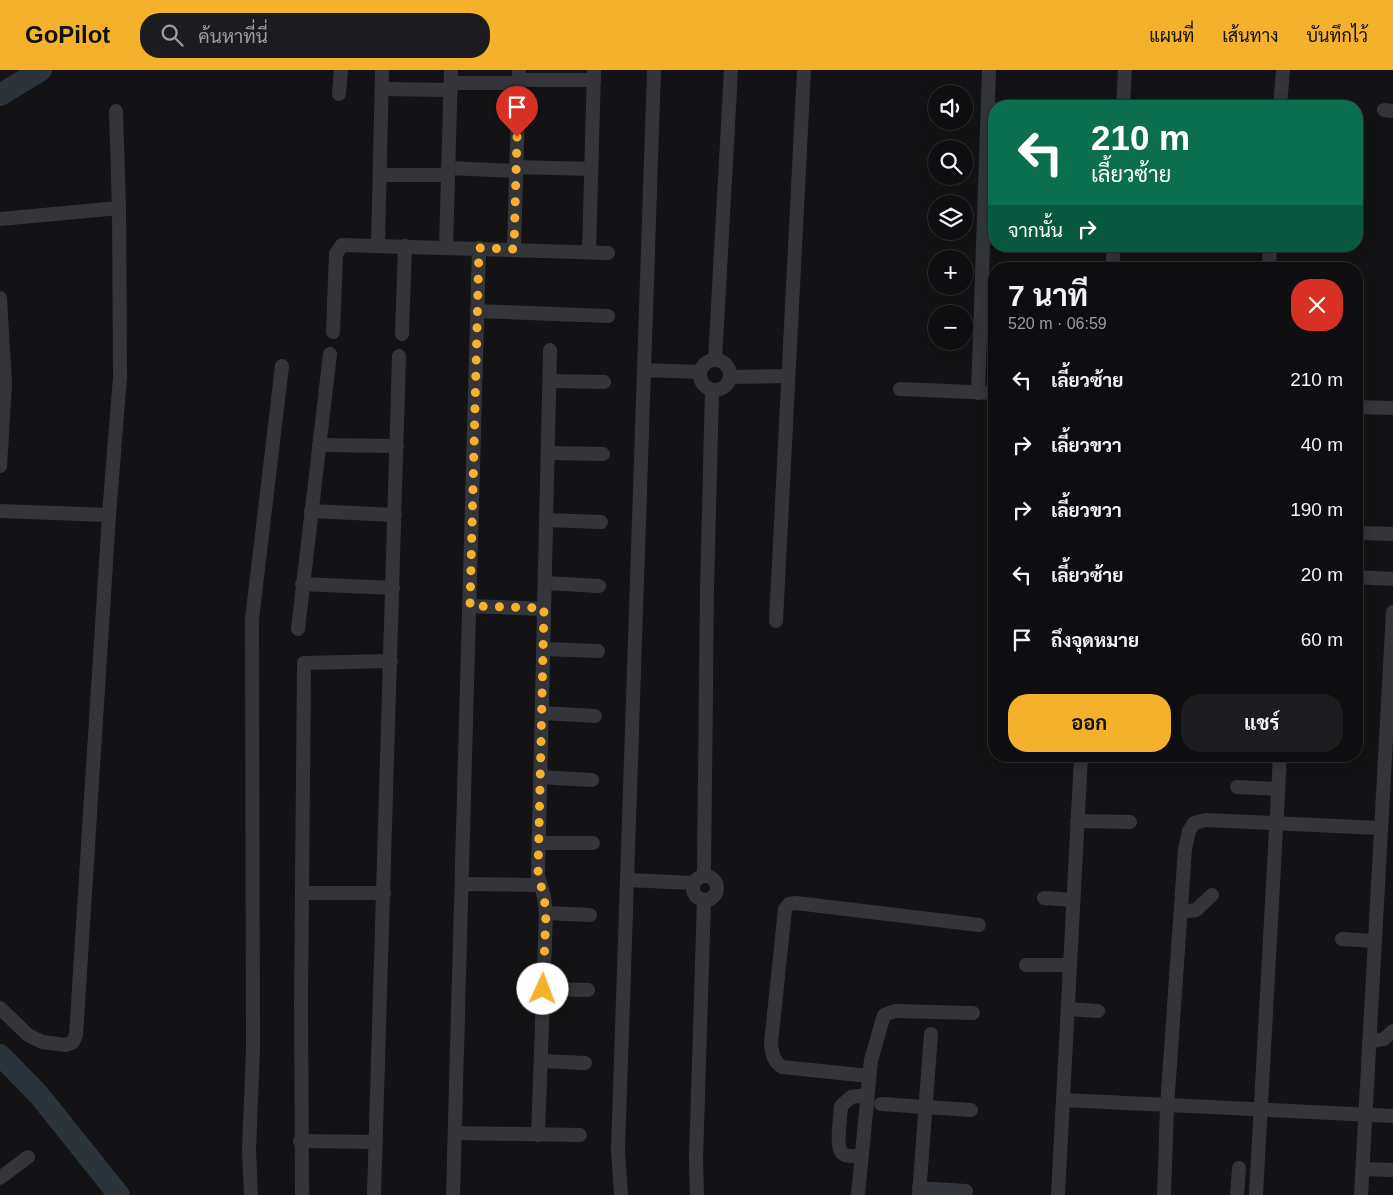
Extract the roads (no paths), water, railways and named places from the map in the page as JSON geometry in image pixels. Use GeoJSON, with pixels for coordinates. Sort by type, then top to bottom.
{"type":"FeatureCollection","features":[{"type":"Feature","properties":{"kind":"street"},"geometry":{"type":"LineString","coordinates":[[339,94],[341,70]]}},
{"type":"Feature","properties":{"kind":"street"},"geometry":{"type":"LineString","coordinates":[[378,246],[382,70]]}},
{"type":"Feature","properties":{"kind":"street"},"geometry":{"type":"LineString","coordinates":[[621,1195],[618,1150],[654,70]]}},
{"type":"Feature","properties":{"kind":"street"},"geometry":{"type":"LineString","coordinates":[[715,360],[731,70]]}},
{"type":"Feature","properties":{"kind":"street"},"geometry":{"type":"LineString","coordinates":[[776,621],[799,200],[804,70]]}},
{"type":"Feature","properties":{"kind":"street"},"geometry":{"type":"LineString","coordinates":[[989,100],[990,70]]}},
{"type":"Feature","properties":{"kind":"street"},"geometry":{"type":"LineString","coordinates":[[1123,100],[1125,70]]}},
{"type":"Feature","properties":{"kind":"street"},"geometry":{"type":"LineString","coordinates":[[1280,100],[1283,70]]}},
{"type":"Feature","properties":{"kind":"street"},"geometry":{"type":"LineString","coordinates":[[382,89],[451,81],[594,75],[589,252]]}},
{"type":"Feature","properties":{"kind":"street"},"geometry":{"type":"LineString","coordinates":[[514,249],[519,78]]}},
{"type":"Feature","properties":{"kind":"street"},"geometry":{"type":"LineString","coordinates":[[446,247],[451,81]]}},
{"type":"Feature","properties":{"kind":"street"},"geometry":{"type":"LineString","coordinates":[[0,1008],[28,1035],[42,1042],[66,1045],[73,1042],[76,1035],[109,515],[120,377],[120,208],[116,111]]}},
{"type":"Feature","properties":{"kind":"street"},"geometry":{"type":"LineString","coordinates":[[978,393],[988,124]]}},
{"type":"Feature","properties":{"kind":"street"},"geometry":{"type":"LineString","coordinates":[[380,175],[516,169],[591,169]]}},
{"type":"Feature","properties":{"kind":"street"},"geometry":{"type":"LineString","coordinates":[[0,219],[120,208]]}},
{"type":"Feature","properties":{"kind":"street"},"geometry":{"type":"LineString","coordinates":[[333,332],[336,254],[338,248],[342,245],[608,253]]}},
{"type":"Feature","properties":{"kind":"street"},"geometry":{"type":"LineString","coordinates":[[402,334],[405,246]]}},
{"type":"Feature","properties":{"kind":"street"},"geometry":{"type":"LineString","coordinates":[[453,1195],[479,248]]}},
{"type":"Feature","properties":{"kind":"street"},"geometry":{"type":"LineString","coordinates":[[0,298],[5,384],[0,466]]}},
{"type":"Feature","properties":{"kind":"street"},"geometry":{"type":"LineString","coordinates":[[477,311],[608,316]]}},
{"type":"Feature","properties":{"kind":"street"},"geometry":{"type":"LineString","coordinates":[[538,1135],[546,913],[540,885],[539,842],[551,381],[550,350]]}},
{"type":"Feature","properties":{"kind":"street"},"geometry":{"type":"LineString","coordinates":[[298,629],[330,354]]}},
{"type":"Feature","properties":{"kind":"street"},"geometry":{"type":"LineString","coordinates":[[374,1195],[399,356]]}},
{"type":"Feature","properties":{"kind":"street"},"geometry":{"type":"LineString","coordinates":[[715,360],[724,363],[730,372],[730,377],[726,386],[712,390],[701,381],[700,372],[706,363],[715,360]]}},
{"type":"Feature","properties":{"kind":"street"},"geometry":{"type":"LineString","coordinates":[[250,1195],[249,1150],[253,1050],[252,619],[282,366]]}},
{"type":"Feature","properties":{"kind":"street"},"geometry":{"type":"LineString","coordinates":[[644,370],[700,372]]}},
{"type":"Feature","properties":{"kind":"street"},"geometry":{"type":"LineString","coordinates":[[730,377],[788,376]]}},
{"type":"Feature","properties":{"kind":"street"},"geometry":{"type":"LineString","coordinates":[[551,381],[604,382]]}},
{"type":"Feature","properties":{"kind":"street"},"geometry":{"type":"LineString","coordinates":[[900,388],[988,393]]}},
{"type":"Feature","properties":{"kind":"street"},"geometry":{"type":"LineString","coordinates":[[626,880],[698,879],[710,877],[715,881],[716,893],[712,898],[704,900],[694,895],[692,889],[698,879],[712,390]]}},
{"type":"Feature","properties":{"kind":"street"},"geometry":{"type":"LineString","coordinates":[[1363,407],[1393,408]]}},
{"type":"Feature","properties":{"kind":"street"},"geometry":{"type":"LineString","coordinates":[[319,445],[397,446]]}},
{"type":"Feature","properties":{"kind":"street"},"geometry":{"type":"LineString","coordinates":[[548,453],[603,454]]}},
{"type":"Feature","properties":{"kind":"street"},"geometry":{"type":"LineString","coordinates":[[0,511],[109,515]]}},
{"type":"Feature","properties":{"kind":"street"},"geometry":{"type":"LineString","coordinates":[[311,511],[395,515]]}},
{"type":"Feature","properties":{"kind":"street"},"geometry":{"type":"LineString","coordinates":[[546,520],[601,522]]}},
{"type":"Feature","properties":{"kind":"street"},"geometry":{"type":"LineString","coordinates":[[1363,533],[1393,534]]}},
{"type":"Feature","properties":{"kind":"street"},"geometry":{"type":"LineString","coordinates":[[1363,577],[1393,579]]}},
{"type":"Feature","properties":{"kind":"street"},"geometry":{"type":"LineString","coordinates":[[545,583],[599,586]]}},
{"type":"Feature","properties":{"kind":"street"},"geometry":{"type":"LineString","coordinates":[[302,584],[393,588]]}},
{"type":"Feature","properties":{"kind":"street"},"geometry":{"type":"LineString","coordinates":[[470,606],[544,608]]}},
{"type":"Feature","properties":{"kind":"street"},"geometry":{"type":"LineString","coordinates":[[1361,1195],[1380,828],[1390,707],[1393,612]]}},
{"type":"Feature","properties":{"kind":"street"},"geometry":{"type":"LineString","coordinates":[[544,649],[598,651]]}},
{"type":"Feature","properties":{"kind":"street"},"geometry":{"type":"LineString","coordinates":[[302,1195],[300,1141],[304,663],[391,661]]}},
{"type":"Feature","properties":{"kind":"street"},"geometry":{"type":"LineString","coordinates":[[542,713],[595,716]]}},
{"type":"Feature","properties":{"kind":"street"},"geometry":{"type":"LineString","coordinates":[[1058,1195],[1081,762]]}},
{"type":"Feature","properties":{"kind":"street"},"geometry":{"type":"LineString","coordinates":[[1256,1195],[1280,762]]}},
{"type":"Feature","properties":{"kind":"street"},"geometry":{"type":"LineString","coordinates":[[540,777],[592,780]]}},
{"type":"Feature","properties":{"kind":"street"},"geometry":{"type":"LineString","coordinates":[[1237,787],[1278,789]]}},
{"type":"Feature","properties":{"kind":"street"},"geometry":{"type":"LineString","coordinates":[[1164,1195],[1180,912],[1185,849],[1189,830],[1194,823],[1206,820],[1380,828]]}},
{"type":"Feature","properties":{"kind":"street"},"geometry":{"type":"LineString","coordinates":[[1078,821],[1130,822]]}},
{"type":"Feature","properties":{"kind":"street"},"geometry":{"type":"LineString","coordinates":[[539,842],[593,843]]}},
{"type":"Feature","properties":{"kind":"street"},"geometry":{"type":"LineString","coordinates":[[463,884],[540,885]]}},
{"type":"Feature","properties":{"kind":"street"},"geometry":{"type":"LineString","coordinates":[[302,893],[384,893]]}},
{"type":"Feature","properties":{"kind":"street"},"geometry":{"type":"LineString","coordinates":[[1180,912],[1196,910],[1212,895]]}},
{"type":"Feature","properties":{"kind":"street"},"geometry":{"type":"LineString","coordinates":[[1044,898],[1073,900]]}},
{"type":"Feature","properties":{"kind":"street"},"geometry":{"type":"LineString","coordinates":[[697,1195],[696,1159],[704,900]]}},
{"type":"Feature","properties":{"kind":"street"},"geometry":{"type":"LineString","coordinates":[[869,1076],[782,1067],[776,1064],[771,1043],[785,908],[789,904],[796,903],[979,924]]}},
{"type":"Feature","properties":{"kind":"street"},"geometry":{"type":"LineString","coordinates":[[546,913],[590,915]]}},
{"type":"Feature","properties":{"kind":"street"},"geometry":{"type":"LineString","coordinates":[[1342,939],[1374,941]]}},
{"type":"Feature","properties":{"kind":"street"},"geometry":{"type":"LineString","coordinates":[[1026,965],[1070,965]]}},
{"type":"Feature","properties":{"kind":"street"},"geometry":{"type":"LineString","coordinates":[[543,989],[588,990]]}},
{"type":"Feature","properties":{"kind":"street"},"geometry":{"type":"LineString","coordinates":[[1068,1009],[1098,1011]]}},
{"type":"Feature","properties":{"kind":"street"},"geometry":{"type":"LineString","coordinates":[[858,1195],[869,1076],[878,1029],[884,1015],[888,1012],[973,1013]]}},
{"type":"Feature","properties":{"kind":"street"},"geometry":{"type":"LineString","coordinates":[[1370,1042],[1384,1039],[1393,1031]]}},
{"type":"Feature","properties":{"kind":"street"},"geometry":{"type":"LineString","coordinates":[[931,1034],[919,1192],[966,1191]]}},
{"type":"Feature","properties":{"kind":"street"},"geometry":{"type":"LineString","coordinates":[[541,1061],[585,1063]]}},
{"type":"Feature","properties":{"kind":"street"},"geometry":{"type":"LineString","coordinates":[[861,1156],[845,1155],[840,1152],[838,1145],[841,1106],[850,1097],[867,1096]]}},
{"type":"Feature","properties":{"kind":"street"},"geometry":{"type":"LineString","coordinates":[[1064,1100],[1168,1107],[1393,1116]]}},
{"type":"Feature","properties":{"kind":"street"},"geometry":{"type":"LineString","coordinates":[[881,1104],[970,1110]]}},
{"type":"Feature","properties":{"kind":"street"},"geometry":{"type":"LineString","coordinates":[[455,1133],[580,1136]]}},
{"type":"Feature","properties":{"kind":"street"},"geometry":{"type":"LineString","coordinates":[[300,1141],[375,1142]]}},
{"type":"Feature","properties":{"kind":"street"},"geometry":{"type":"LineString","coordinates":[[0,1178],[28,1157]]}},
{"type":"Feature","properties":{"kind":"street"},"geometry":{"type":"LineString","coordinates":[[1237,1195],[1239,1168]]}},
{"type":"Feature","properties":{"kind":"street"},"geometry":{"type":"LineString","coordinates":[[1363,1169],[1393,1170]]}},
{"type":"Feature","properties":{"kind":"waterway"},"geometry":{"type":"LineString","coordinates":[[0,95],[41,70]]}},
{"type":"Feature","properties":{"kind":"waterway"},"geometry":{"type":"LineString","coordinates":[[0,1055],[39,1095],[119,1195]]}}]}
